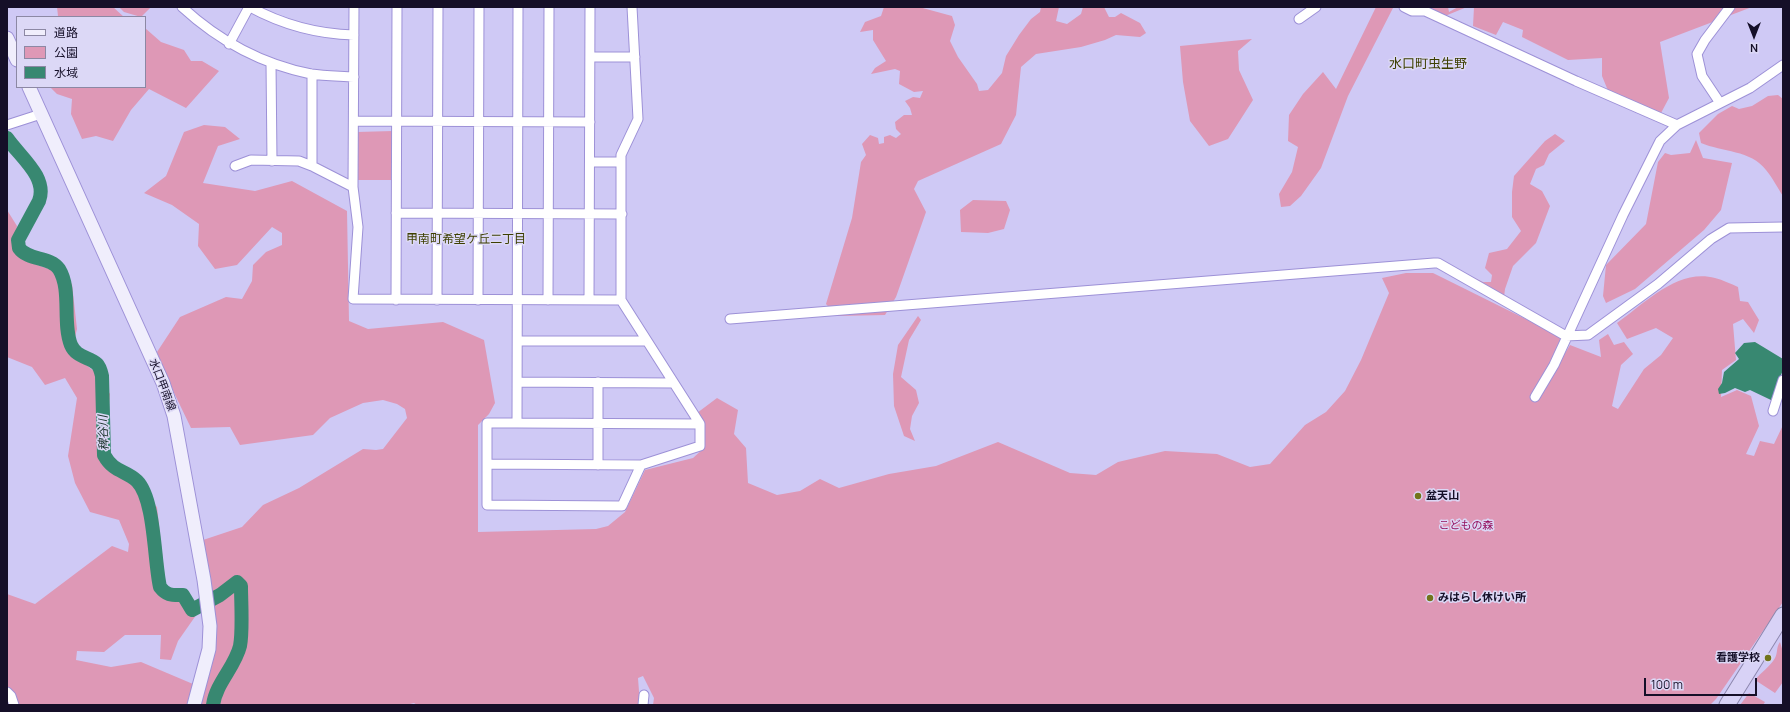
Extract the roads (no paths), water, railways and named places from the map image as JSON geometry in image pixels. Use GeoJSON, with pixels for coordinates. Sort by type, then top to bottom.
{"type":"FeatureCollection","features":[{"type":"Feature","properties":{"kind":"highway"},"geometry":{"type":"LineString","coordinates":[[1727,705],[1783,615]]}},
{"type":"Feature","properties":{"kind":"main road"},"geometry":{"type":"LineString","coordinates":[[7,38],[16,58]]}},
{"type":"Feature","properties":{"kind":"main road","name":"水口甲南線"},"geometry":{"type":"LineString","coordinates":[[29,88],[163,383],[174,416],[210,626],[209,649],[194,705]]}},
{"type":"Feature","properties":{"kind":"street"},"geometry":{"type":"LineString","coordinates":[[182,7],[229,44],[271,63],[312,74],[354,77]]}},
{"type":"Feature","properties":{"kind":"street"},"geometry":{"type":"LineString","coordinates":[[229,44],[250,7],[278,21],[304,29],[333,34],[354,35]]}},
{"type":"Feature","properties":{"kind":"street"},"geometry":{"type":"LineString","coordinates":[[354,7],[353,187],[358,227],[353,299],[621,300]]}},
{"type":"Feature","properties":{"kind":"street"},"geometry":{"type":"LineString","coordinates":[[396,300],[397,7]]}},
{"type":"Feature","properties":{"kind":"street"},"geometry":{"type":"LineString","coordinates":[[437,300],[438,7]]}},
{"type":"Feature","properties":{"kind":"street"},"geometry":{"type":"LineString","coordinates":[[478,300],[479,7]]}},
{"type":"Feature","properties":{"kind":"street"},"geometry":{"type":"LineString","coordinates":[[517,423],[518,7]]}},
{"type":"Feature","properties":{"kind":"street"},"geometry":{"type":"LineString","coordinates":[[548,300],[549,7]]}},
{"type":"Feature","properties":{"kind":"street"},"geometry":{"type":"LineString","coordinates":[[589,300],[590,7]]}},
{"type":"Feature","properties":{"kind":"street"},"geometry":{"type":"LineString","coordinates":[[487,464],[641,465],[700,446],[700,424],[621,300],[621,162],[624,148],[638,119],[632,7]]}},
{"type":"Feature","properties":{"kind":"street"},"geometry":{"type":"LineString","coordinates":[[1299,19],[1316,7]]}},
{"type":"Feature","properties":{"kind":"street"},"geometry":{"type":"LineString","coordinates":[[1404,7],[1412,11],[1425,11],[1576,81],[1677,125]]}},
{"type":"Feature","properties":{"kind":"street"},"geometry":{"type":"LineString","coordinates":[[1720,103],[1702,76],[1699,68],[1698,54],[1705,40],[1730,7]]}},
{"type":"Feature","properties":{"kind":"street"},"geometry":{"type":"LineString","coordinates":[[590,57],[635,57]]}},
{"type":"Feature","properties":{"kind":"street"},"geometry":{"type":"LineString","coordinates":[[271,63],[272,161]]}},
{"type":"Feature","properties":{"kind":"street"},"geometry":{"type":"LineString","coordinates":[[1536,397],[1554,365],[1566,336],[1660,141],[1677,125],[1750,88],[1783,65]]}},
{"type":"Feature","properties":{"kind":"street"},"geometry":{"type":"LineString","coordinates":[[312,74],[312,166]]}},
{"type":"Feature","properties":{"kind":"street"},"geometry":{"type":"LineString","coordinates":[[7,125],[41,114]]}},
{"type":"Feature","properties":{"kind":"street"},"geometry":{"type":"LineString","coordinates":[[354,121],[590,122]]}},
{"type":"Feature","properties":{"kind":"street"},"geometry":{"type":"LineString","coordinates":[[235,166],[251,160],[292,160],[312,166],[353,187]]}},
{"type":"Feature","properties":{"kind":"street"},"geometry":{"type":"LineString","coordinates":[[590,162],[621,162]]}},
{"type":"Feature","properties":{"kind":"street"},"geometry":{"type":"LineString","coordinates":[[396,213],[622,214]]}},
{"type":"Feature","properties":{"kind":"street"},"geometry":{"type":"LineString","coordinates":[[730,319],[1438,263],[1566,336],[1588,334],[1658,284],[1711,239],[1728,228],[1783,227]]}},
{"type":"Feature","properties":{"kind":"street"},"geometry":{"type":"LineString","coordinates":[[518,341],[647,341]]}},
{"type":"Feature","properties":{"kind":"street"},"geometry":{"type":"LineString","coordinates":[[1773,411],[1783,380]]}},
{"type":"Feature","properties":{"kind":"street"},"geometry":{"type":"LineString","coordinates":[[518,382],[674,383]]}},
{"type":"Feature","properties":{"kind":"street"},"geometry":{"type":"LineString","coordinates":[[598,382],[598,465]]}},
{"type":"Feature","properties":{"kind":"street"},"geometry":{"type":"LineString","coordinates":[[641,465],[622,506],[487,505],[487,423],[700,424]]}},
{"type":"Feature","properties":{"kind":"street"},"geometry":{"type":"LineString","coordinates":[[7,692],[11,696],[14,705]]}},
{"type":"Feature","properties":{"kind":"street"},"geometry":{"type":"LineString","coordinates":[[644,695],[644,705]]}},
{"type":"Feature","properties":{"kind":"water"},"geometry":{"type":"Polygon","coordinates":[[[1755,342],[1783,359],[1783,370],[1771,400],[1750,390],[1745,392],[1735,388],[1719,394],[1718,389],[1722,383],[1724,372],[1739,359],[1735,353],[1744,343],[1755,342]]]}},
{"type":"Feature","properties":{"kind":"waterway","name":"稗谷川"},"geometry":{"type":"LineString","coordinates":[[7,138],[31,168],[40,184],[41,192],[39,201],[18,240],[19,248],[28,255],[45,260],[55,265],[63,277],[66,296],[68,336],[71,345],[76,352],[97,364],[100,368],[102,376],[104,455],[112,465],[133,477],[143,490],[151,516],[160,587],[165,592],[170,594],[183,595],[192,610],[220,595],[237,582],[241,586],[242,625],[240,646],[238,654],[218,689],[213,705]]}},
{"type":"Feature","properties":{"kind":"place","name":"盆天山"},"geometry":{"type":"Point","coordinates":[1418,496]}},
{"type":"Feature","properties":{"kind":"place","name":"みはらし休けい所"},"geometry":{"type":"Point","coordinates":[1430,598]}},
{"type":"Feature","properties":{"kind":"place","name":"看護学校"},"geometry":{"type":"Point","coordinates":[1768,658]}},
{"type":"Feature","properties":{"kind":"district","name":"水口町虫生野"},"geometry":{"type":"Point","coordinates":[1428,64]}},
{"type":"Feature","properties":{"kind":"district","name":"甲南町希望ケ丘二丁目"},"geometry":{"type":"Point","coordinates":[466,240]}},
{"type":"Feature","properties":{"kind":"park label","name":"こどもの森"},"geometry":{"type":"Point","coordinates":[1466,526]}}]}
